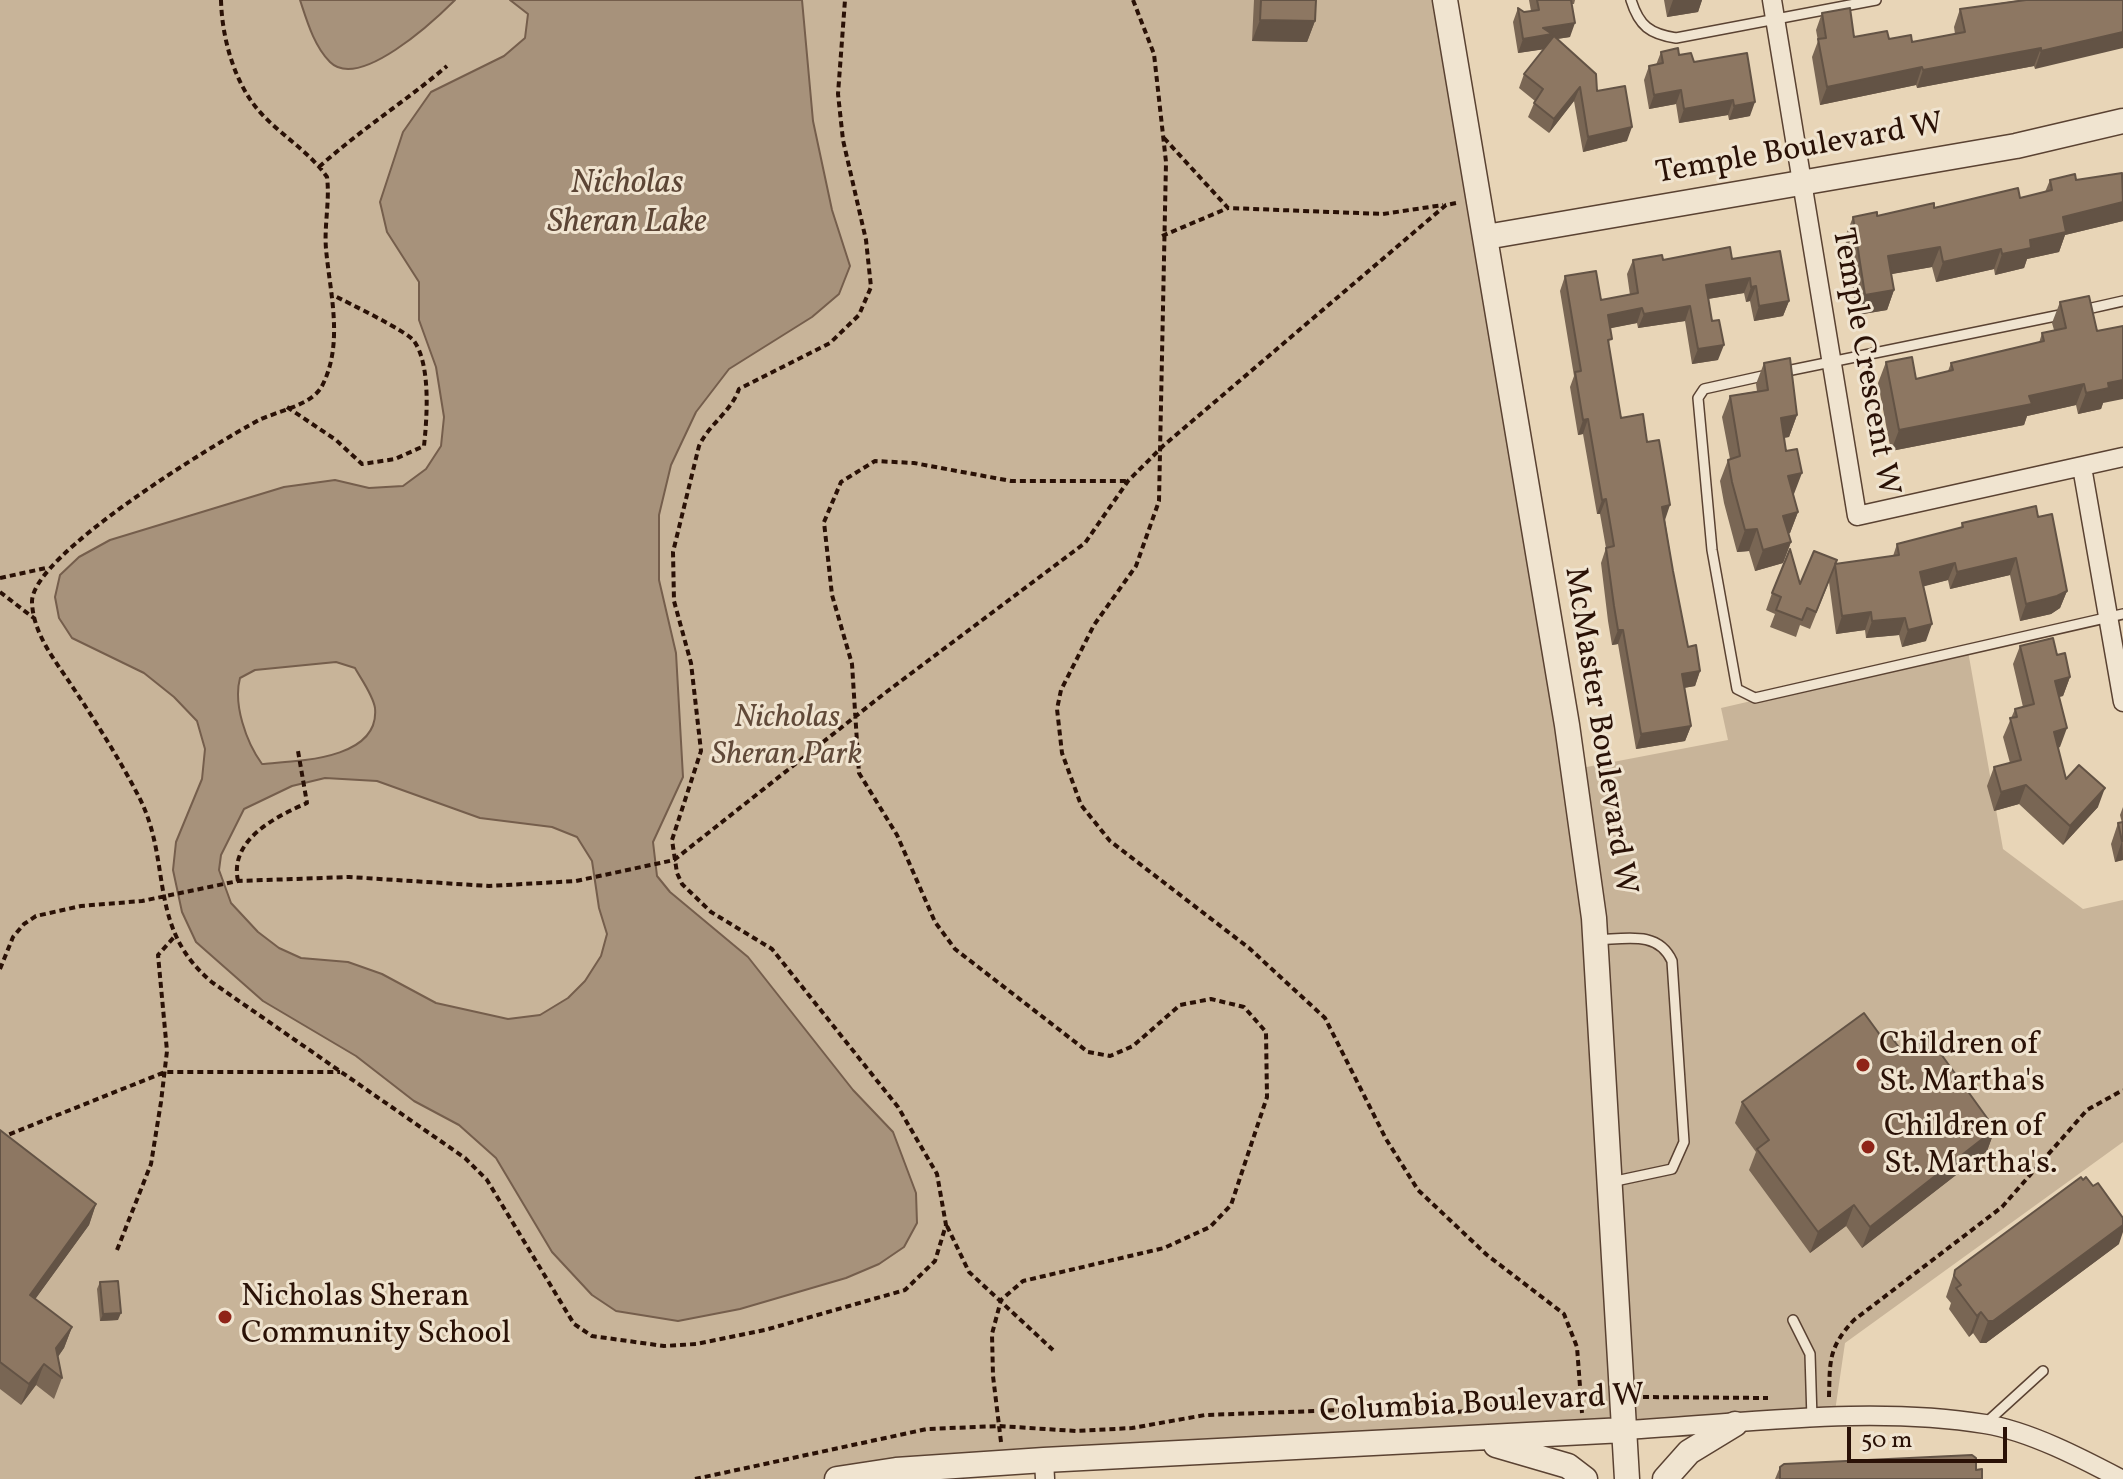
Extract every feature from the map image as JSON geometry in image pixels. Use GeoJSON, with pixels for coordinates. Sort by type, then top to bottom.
{"type":"FeatureCollection","features":[{"type":"Feature","properties":{"kind":"street","name":"McMaster Boulevard W"},"geometry":{"type":"LineString","coordinates":[[1445,0],[1567,725],[1596,940],[1627,1479]]}},
{"type":"Feature","properties":{"kind":"street","name":"Temple Crescent W"},"geometry":{"type":"LineString","coordinates":[[1772,0],[1857,516],[2123,457]]}},
{"type":"Feature","properties":{"kind":"street","name":"Temple Boulevard W"},"geometry":{"type":"LineString","coordinates":[[1486,237],[2016,146],[2123,121]]}},
{"type":"Feature","properties":{"kind":"street"},"geometry":{"type":"LineString","coordinates":[[2082,467],[2116,616],[2123,702]]}},
{"type":"Feature","properties":{"kind":"street","name":"Columbia Boulevard W"},"geometry":{"type":"LineString","coordinates":[[837,1479],[896,1470],[1004,1463],[1044,1470],[1463,1439],[1812,1419],[1904,1417],[1985,1424],[2076,1455],[2099,1474],[2121,1479]]}},
{"type":"Feature","properties":{"kind":"street"},"geometry":{"type":"LineString","coordinates":[[1665,1479],[1689,1452],[1735,1424]]}},
{"type":"Feature","properties":{"kind":"street"},"geometry":{"type":"LineString","coordinates":[[1463,1439],[1519,1449],[1568,1466],[1585,1479]]}},
{"type":"Feature","properties":{"kind":"lane"},"geometry":{"type":"LineString","coordinates":[[1631,0],[1636,18],[1645,28],[1657,35],[1676,38],[1876,0]]}},
{"type":"Feature","properties":{"kind":"lane"},"geometry":{"type":"LineString","coordinates":[[2116,616],[1755,698],[1737,689],[1712,550],[1698,398],[1704,389],[1725,383],[2123,301]]}},
{"type":"Feature","properties":{"kind":"lane"},"geometry":{"type":"LineString","coordinates":[[1596,940],[1654,941],[1665,947],[1672,961],[1684,1142],[1672,1169],[1611,1182]]}},
{"type":"Feature","properties":{"kind":"lane"},"geometry":{"type":"LineString","coordinates":[[1793,1320],[1810,1354],[1812,1419]]}},
{"type":"Feature","properties":{"kind":"lane"},"geometry":{"type":"LineString","coordinates":[[1985,1424],[2043,1371]]}},
{"type":"Feature","properties":{"kind":"path"},"geometry":{"type":"LineString","coordinates":[[221,0],[227,46],[246,92],[259,111],[319,167],[328,186],[326,247],[333,295],[331,350],[321,389],[308,400],[256,422],[137,496],[49,568],[36,584],[32,600],[35,619],[52,658],[143,805],[162,895],[184,956],[207,978],[452,1148],[487,1180],[557,1300],[574,1324],[592,1336],[664,1346],[696,1344],[765,1330],[878,1299],[905,1290],[922,1277],[935,1261],[946,1225]]}},
{"type":"Feature","properties":{"kind":"path"},"geometry":{"type":"LineString","coordinates":[[845,0],[838,94],[843,140],[866,240],[871,287],[859,315],[830,343],[739,389],[736,399],[705,433],[699,446],[673,552],[674,601],[691,663],[701,751],[672,840],[674,860],[682,884],[711,912],[772,949],[898,1107],[937,1174],[946,1225],[969,1272],[1053,1350]]}},
{"type":"Feature","properties":{"kind":"path"},"geometry":{"type":"LineString","coordinates":[[1133,0],[1154,54],[1166,162],[1162,236],[1163,446],[1159,501],[1136,566],[1094,625],[1061,690],[1057,709],[1062,753],[1081,805],[1110,841],[1249,948],[1325,1018],[1386,1139],[1418,1190],[1487,1255],[1564,1314],[1577,1347],[1580,1394]]}},
{"type":"Feature","properties":{"kind":"path"},"geometry":{"type":"LineString","coordinates":[[319,167],[362,129],[408,100],[447,66]]}},
{"type":"Feature","properties":{"kind":"path"},"geometry":{"type":"LineString","coordinates":[[1164,138],[1228,208]]}},
{"type":"Feature","properties":{"kind":"path"},"geometry":{"type":"LineString","coordinates":[[1162,236],[1228,208],[1383,214],[1456,203]]}},
{"type":"Feature","properties":{"kind":"path"},"geometry":{"type":"LineString","coordinates":[[0,969],[13,937],[36,916],[238,881],[349,877],[489,886],[576,881],[674,860],[857,715],[1085,543],[1128,481],[1163,446],[1446,205]]}},
{"type":"Feature","properties":{"kind":"path"},"geometry":{"type":"LineString","coordinates":[[287,407],[336,440],[362,464],[395,459],[424,446],[428,410],[420,356],[413,339],[333,295]]}},
{"type":"Feature","properties":{"kind":"path"},"geometry":{"type":"LineString","coordinates":[[1004,1463],[992,1334],[1001,1300],[1023,1281],[1051,1271],[1164,1248],[1210,1227],[1231,1205],[1267,1097],[1266,1032],[1244,1007],[1211,999],[1180,1005],[1133,1046],[1122,1051],[1110,1056],[1088,1052],[955,949],[935,922],[897,835],[859,773],[852,664],[832,595],[824,522],[841,482],[875,461],[914,463],[1011,481],[1128,481]]}},
{"type":"Feature","properties":{"kind":"path"},"geometry":{"type":"LineString","coordinates":[[0,578],[49,568]]}},
{"type":"Feature","properties":{"kind":"path"},"geometry":{"type":"LineString","coordinates":[[0,592],[35,619]]}},
{"type":"Feature","properties":{"kind":"path"},"geometry":{"type":"LineString","coordinates":[[238,881],[235,867],[244,844],[265,826],[307,803],[298,751]]}},
{"type":"Feature","properties":{"kind":"path"},"geometry":{"type":"LineString","coordinates":[[117,1250],[151,1164],[167,1051],[158,955],[175,936]]}},
{"type":"Feature","properties":{"kind":"path"},"geometry":{"type":"LineString","coordinates":[[0,1138],[165,1072],[343,1072]]}},
{"type":"Feature","properties":{"kind":"path"},"geometry":{"type":"LineString","coordinates":[[1812,1398],[1829,1397],[1830,1354],[1839,1336],[1854,1320],[2002,1207],[2087,1110],[2122,1091],[2123,1081]]}},
{"type":"Feature","properties":{"kind":"path"},"geometry":{"type":"LineString","coordinates":[[695,1479],[927,1429],[999,1426],[1076,1431],[1132,1428],[1205,1415],[1400,1408],[1451,1413],[1580,1394],[1591,1399],[1770,1398]]}},
{"type":"Feature","properties":{"kind":"green space","name":"Nicholas Sheran Park"},"geometry":{"type":"Polygon","coordinates":[[[0,0],[1445,0],[1571,770],[1728,740],[1721,708],[1968,651],[2003,849],[2083,909],[2123,900],[2123,1142],[1845,1343],[1834,1418],[837,1479],[0,1479],[0,0]]]}},
{"type":"Feature","properties":{"kind":"water"},"geometry":{"type":"Polygon","coordinates":[[[300,0],[455,0],[396,50],[359,68],[343,69],[330,62],[320,49],[300,0]]]}},
{"type":"Feature","properties":{"kind":"water","name":"Nicholas Sheran Lake"},"geometry":{"type":"Polygon","coordinates":[[[510,0],[802,0],[813,121],[832,210],[850,266],[839,294],[812,317],[729,369],[696,412],[671,465],[659,515],[659,580],[676,653],[683,777],[653,842],[657,876],[670,892],[748,957],[853,1090],[893,1132],[916,1193],[917,1223],[904,1247],[879,1264],[846,1278],[740,1309],[678,1321],[616,1311],[592,1295],[552,1252],[496,1158],[459,1125],[414,1101],[356,1056],[263,1001],[196,942],[182,912],[173,870],[176,842],[202,779],[205,749],[197,721],[144,673],[72,638],[59,618],[55,597],[60,575],[79,557],[110,540],[284,487],[335,480],[369,488],[403,486],[426,469],[441,446],[444,417],[436,367],[419,320],[419,282],[387,232],[380,202],[403,132],[431,92],[504,56],[525,38],[528,14],[510,0]],[[336,662],[255,670],[240,678],[238,699],[242,722],[262,764],[334,754],[351,748],[364,738],[373,725],[374,703],[355,668],[336,662]],[[325,778],[292,786],[244,809],[221,855],[219,870],[231,903],[258,932],[279,948],[301,958],[348,962],[382,974],[436,1003],[508,1019],[540,1015],[568,998],[585,981],[601,956],[607,934],[599,908],[592,861],[577,837],[552,827],[480,818],[377,781],[325,778]]]}},
{"type":"Feature","properties":{"kind":"building"},"geometry":{"type":"Polygon","coordinates":[[[1261,0],[1316,0],[1315,21],[1260,20],[1261,0]]]}},
{"type":"Feature","properties":{"kind":"building"},"geometry":{"type":"Polygon","coordinates":[[[1537,0],[1571,0],[1575,23],[1543,28],[1552,34],[1523,39],[1518,8],[1524,12],[1539,10],[1537,0]]]}},
{"type":"Feature","properties":{"kind":"building"},"geometry":{"type":"Polygon","coordinates":[[[2026,0],[2123,0],[2123,32],[2041,51],[2041,48],[1923,70],[1922,67],[1827,87],[1818,39],[1826,38],[1822,13],[1850,8],[1854,37],[1887,31],[1889,39],[1911,35],[1912,42],[1965,32],[1960,9],[2026,0]]]}},
{"type":"Feature","properties":{"kind":"building"},"geometry":{"type":"Polygon","coordinates":[[[1554,36],[1596,74],[1597,91],[1625,86],[1632,127],[1588,137],[1580,87],[1554,119],[1534,103],[1543,89],[1524,74],[1554,36]]]}},
{"type":"Feature","properties":{"kind":"building"},"geometry":{"type":"Polygon","coordinates":[[[1678,48],[1679,55],[1691,53],[1694,62],[1747,53],[1755,102],[1734,106],[1733,100],[1684,109],[1681,90],[1654,95],[1649,66],[1663,63],[1661,52],[1678,48]]]}},
{"type":"Feature","properties":{"kind":"building"},"geometry":{"type":"Polygon","coordinates":[[[2122,173],[2123,202],[2063,217],[2066,232],[2030,240],[2031,248],[2002,254],[2001,249],[1943,262],[1940,247],[1888,256],[1894,290],[1865,295],[1853,217],[1877,212],[1877,216],[1934,203],[1934,208],[2018,188],[2020,198],[2052,190],[2050,180],[2075,174],[2076,180],[2122,173]]]}},
{"type":"Feature","properties":{"kind":"building"},"geometry":{"type":"Polygon","coordinates":[[[1730,247],[1732,259],[1780,251],[1789,301],[1759,306],[1756,286],[1751,287],[1750,278],[1706,285],[1712,321],[1719,320],[1724,345],[1698,349],[1690,306],[1644,314],[1642,308],[1608,315],[1612,339],[1608,340],[1621,418],[1643,414],[1647,442],[1659,440],[1670,505],[1662,507],[1673,571],[1688,647],[1696,645],[1700,671],[1682,674],[1691,726],[1641,734],[1623,630],[1618,630],[1614,606],[1606,548],[1614,546],[1606,499],[1602,500],[1588,419],[1583,420],[1575,372],[1581,371],[1565,276],[1596,271],[1601,300],[1638,293],[1633,260],[1662,255],[1663,260],[1730,247]]]}},
{"type":"Feature","properties":{"kind":"building"},"geometry":{"type":"Polygon","coordinates":[[[2089,296],[2097,331],[2123,326],[2123,380],[2108,383],[2109,388],[2086,393],[2084,384],[2029,396],[2032,404],[1899,430],[1886,362],[1912,357],[1916,379],[1953,370],[1951,363],[2044,341],[2042,333],[2066,328],[2060,302],[2089,296]]]}},
{"type":"Feature","properties":{"kind":"building"},"geometry":{"type":"Polygon","coordinates":[[[1790,358],[1797,415],[1781,418],[1786,451],[1797,449],[1802,473],[1788,476],[1798,512],[1783,516],[1791,542],[1763,550],[1757,529],[1745,530],[1732,482],[1728,460],[1740,456],[1730,396],[1768,390],[1764,363],[1790,358]]]}},
{"type":"Feature","properties":{"kind":"building"},"geometry":{"type":"Polygon","coordinates":[[[2036,506],[2038,517],[2052,514],[2067,591],[2057,596],[2026,604],[2016,558],[1957,572],[1955,563],[1920,572],[1932,624],[1908,630],[1905,618],[1872,621],[1871,612],[1842,616],[1835,565],[1816,612],[1807,608],[1802,620],[1776,610],[1781,597],[1772,593],[1790,549],[1800,584],[1814,551],[1837,560],[1835,564],[1899,555],[1897,544],[1963,527],[1962,523],[2036,506]]]}},
{"type":"Feature","properties":{"kind":"building"},"geometry":{"type":"Polygon","coordinates":[[[2053,638],[2057,655],[2065,653],[2070,677],[2055,681],[2067,728],[2054,732],[2066,779],[2079,765],[2105,788],[2070,826],[2026,785],[2001,792],[1994,767],[2021,760],[2010,718],[2017,717],[2015,709],[2034,704],[2020,646],[2053,638]]]}},
{"type":"Feature","properties":{"kind":"building"},"geometry":{"type":"Polygon","coordinates":[[[2123,822],[2123,841],[2122,841],[2118,823],[2123,822]]]}},
{"type":"Feature","properties":{"kind":"building","name":"Children of St. Martha's."},"geometry":{"type":"Polygon","coordinates":[[[1864,1013],[1883,1039],[1889,1034],[1904,1054],[1928,1036],[1995,1129],[1870,1227],[1854,1205],[1818,1232],[1757,1149],[1769,1140],[1742,1102],[1864,1013]]]}},
{"type":"Feature","properties":{"kind":"building"},"geometry":{"type":"Polygon","coordinates":[[[0,1130],[96,1204],[30,1295],[72,1327],[56,1348],[62,1378],[44,1364],[29,1384],[0,1362],[0,1130]]]}},
{"type":"Feature","properties":{"kind":"building"},"geometry":{"type":"Polygon","coordinates":[[[2081,1177],[2083,1180],[2086,1177],[2093,1186],[2098,1183],[2123,1218],[2123,1225],[1993,1321],[1988,1321],[1981,1312],[1977,1316],[1956,1288],[1961,1285],[1954,1276],[1955,1270],[2081,1177]]]}},
{"type":"Feature","properties":{"kind":"building"},"geometry":{"type":"Polygon","coordinates":[[[118,1281],[121,1313],[103,1314],[100,1282],[118,1281]]]}},
{"type":"Feature","properties":{"kind":"building"},"geometry":{"type":"Polygon","coordinates":[[[1972,1455],[1976,1458],[1976,1470],[1982,1469],[1982,1479],[1780,1479],[1780,1467],[1784,1464],[1972,1455]]]}},
{"type":"Feature","properties":{"kind":"place","name":"Children of St. Martha's"},"geometry":{"type":"Point","coordinates":[1863,1065]}},
{"type":"Feature","properties":{"kind":"place","name":"Children of St. Martha's."},"geometry":{"type":"Point","coordinates":[1868,1147]}},
{"type":"Feature","properties":{"kind":"place","name":"Nicholas Sheran Community School"},"geometry":{"type":"Point","coordinates":[225,1317]}}]}
